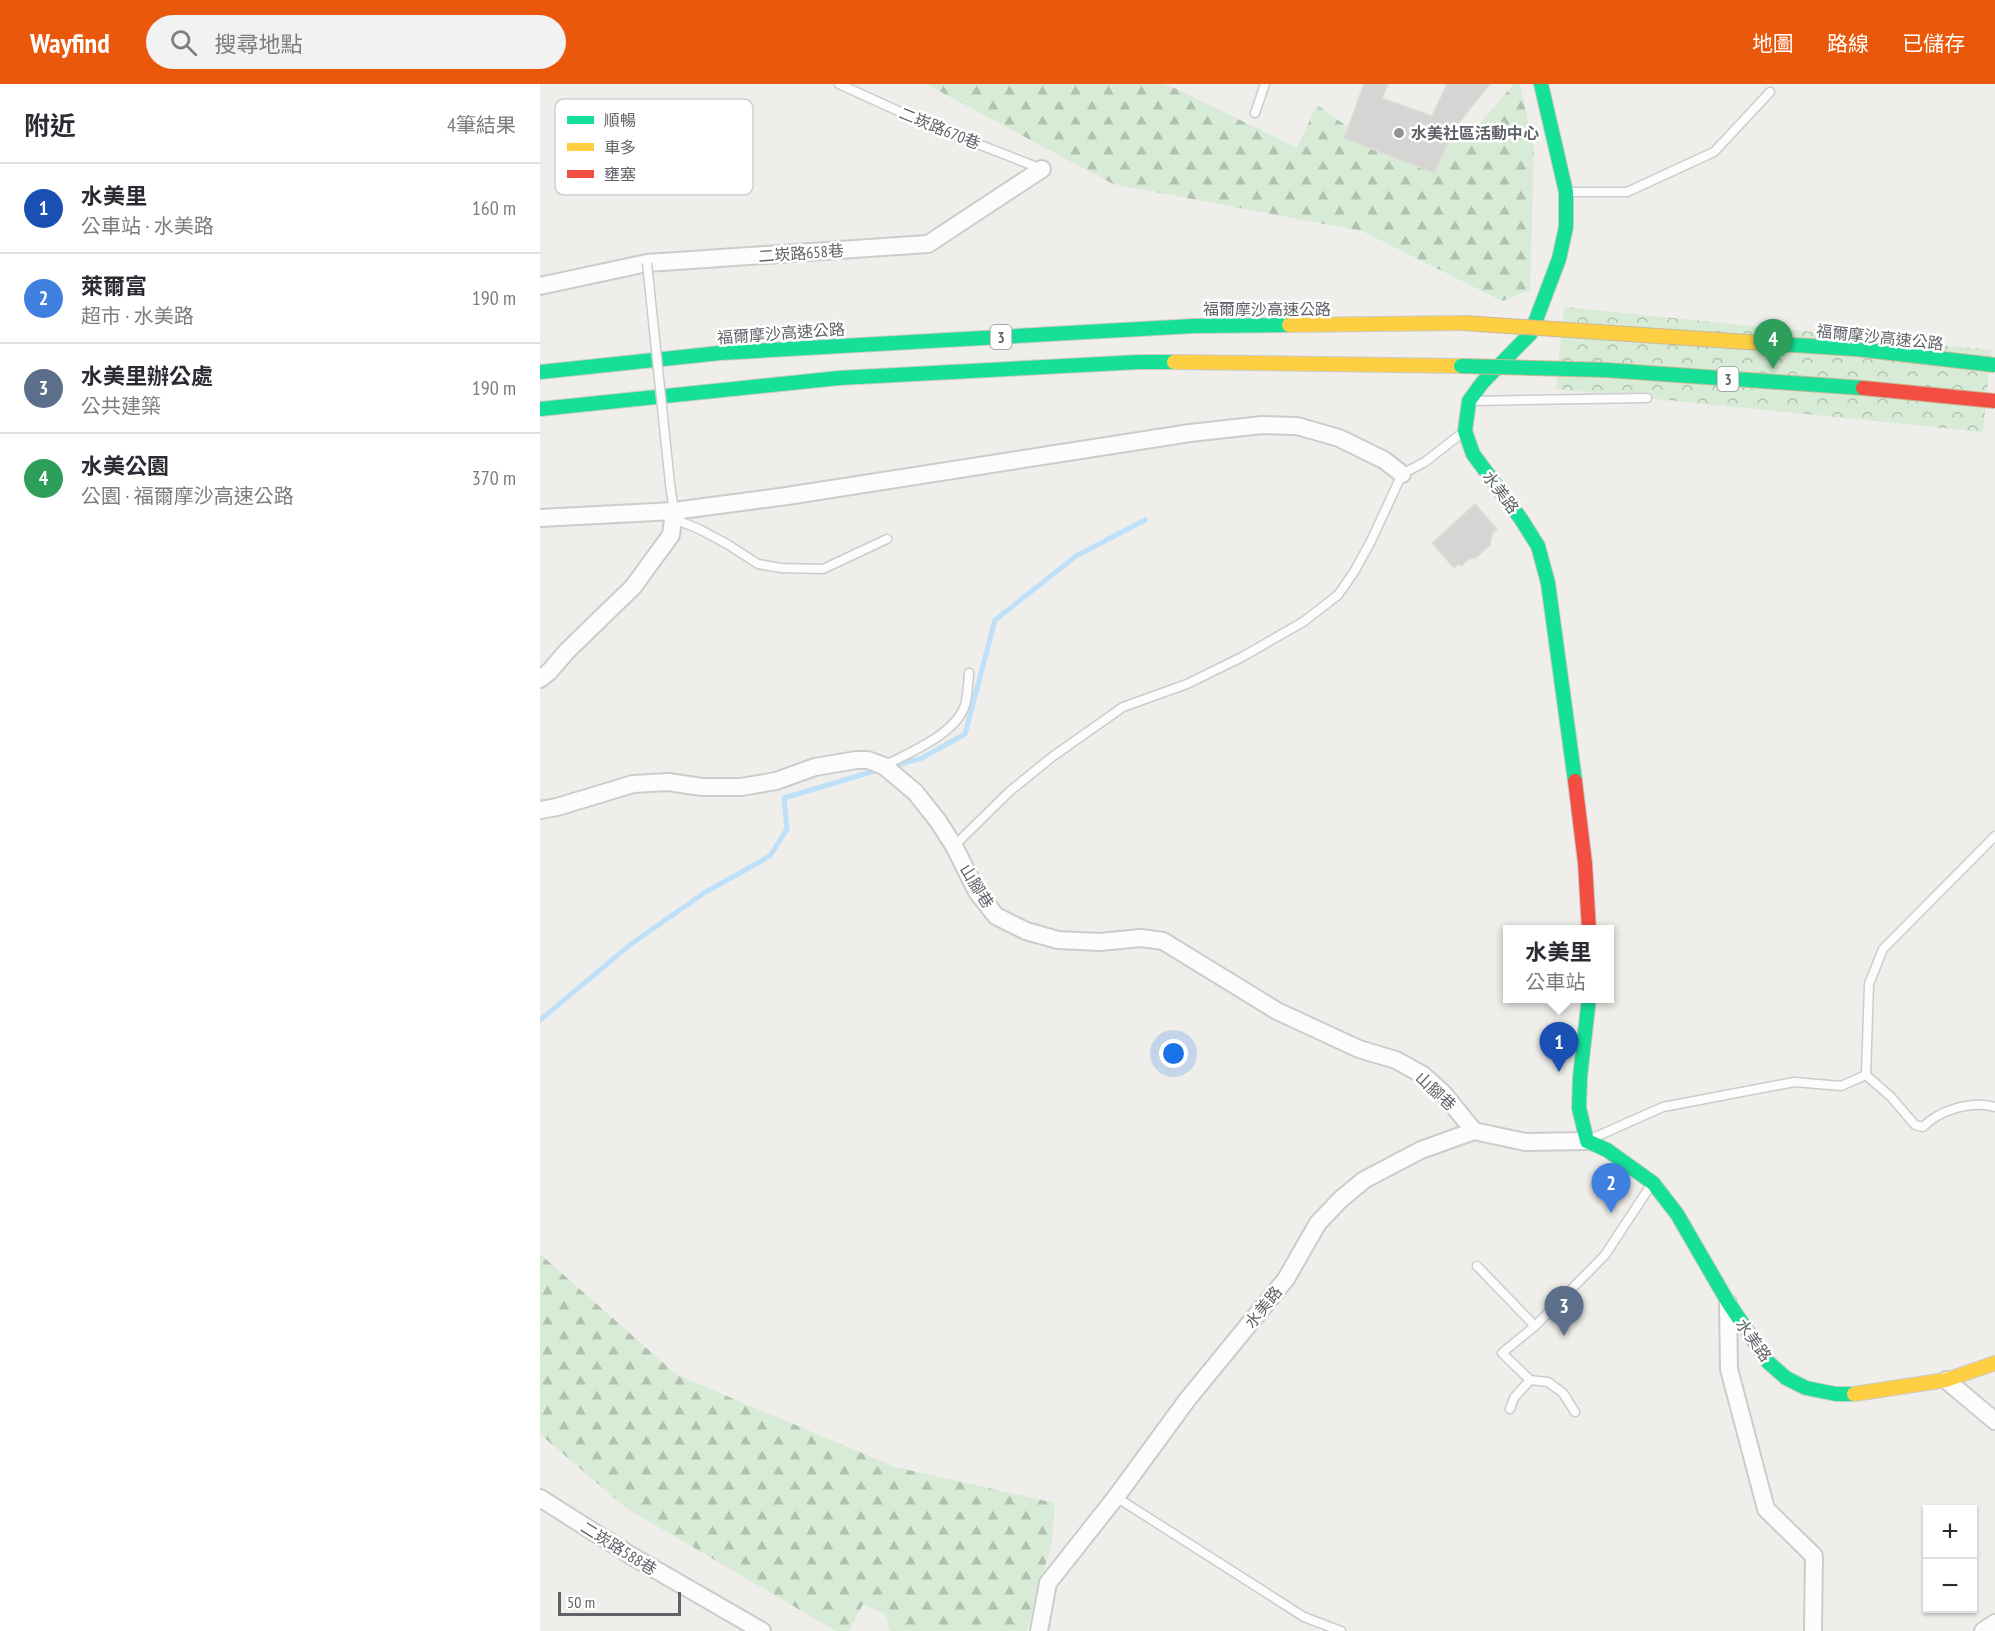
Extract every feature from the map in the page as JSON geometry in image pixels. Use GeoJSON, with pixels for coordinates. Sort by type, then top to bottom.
{"type":"FeatureCollection","features":[{"type":"Feature","properties":{"kind":"main road"},"geometry":{"type":"LineString","coordinates":[[1469,401],[1482,383],[1531,333],[1559,259],[1566,227],[1566,192],[1541,84]]}},
{"type":"Feature","properties":{"kind":"main road","name":"福爾摩沙高速公路"},"geometry":{"type":"LineString","coordinates":[[540,372],[720,353],[1193,326],[1464,323],[1857,349],[1995,365]]}},
{"type":"Feature","properties":{"kind":"main road","name":"3"},"geometry":{"type":"LineString","coordinates":[[540,409],[839,378],[1139,362],[1606,370],[1872,389],[1995,401]]}},
{"type":"Feature","properties":{"kind":"main road","name":"水美路"},"geometry":{"type":"LineString","coordinates":[[1469,401],[1465,431],[1473,454],[1538,546],[1548,583],[1574,769],[1585,863],[1589,925]]}},
{"type":"Feature","properties":{"kind":"main road"},"geometry":{"type":"LineString","coordinates":[[1587,1141],[1579,1108],[1580,1077],[1589,1003]]}},
{"type":"Feature","properties":{"kind":"main road","name":"水美路"},"geometry":{"type":"LineString","coordinates":[[1587,1141],[1607,1150],[1653,1183],[1677,1214],[1728,1302],[1767,1362],[1786,1378],[1806,1388],[1836,1394],[1858,1394],[1946,1380],[1995,1363]]}},
{"type":"Feature","properties":{"kind":"street","name":"二崁路658巷"},"geometry":{"type":"LineString","coordinates":[[540,285],[646,263],[928,244],[1042,168]]}},
{"type":"Feature","properties":{"kind":"street"},"geometry":{"type":"LineString","coordinates":[[540,518],[674,515],[1190,433],[1262,425],[1297,426],[1339,438],[1384,460],[1402,474]]}},
{"type":"Feature","properties":{"kind":"street"},"geometry":{"type":"LineString","coordinates":[[540,679],[633,587],[671,535],[674,515]]}},
{"type":"Feature","properties":{"kind":"street","name":"山腳巷"},"geometry":{"type":"LineString","coordinates":[[540,810],[633,784],[668,782],[741,787],[776,781],[815,767],[868,760],[884,766],[915,792],[938,821],[954,846],[977,892],[996,916],[1026,931],[1059,940],[1100,942],[1141,938],[1163,941],[1276,1011],[1359,1049],[1396,1060],[1423,1075],[1443,1093],[1474,1131]]}},
{"type":"Feature","properties":{"kind":"street","name":"水美路"},"geometry":{"type":"LineString","coordinates":[[1039,1631],[1048,1583],[1116,1497],[1187,1400],[1286,1279],[1318,1223],[1341,1199],[1364,1180],[1421,1150],[1474,1131],[1525,1142],[1587,1141]]}},
{"type":"Feature","properties":{"kind":"street"},"geometry":{"type":"LineString","coordinates":[[1728,1302],[1729,1369],[1766,1509],[1814,1556],[1813,1631]]}},
{"type":"Feature","properties":{"kind":"street"},"geometry":{"type":"LineString","coordinates":[[1946,1380],[1995,1421]]}},
{"type":"Feature","properties":{"kind":"street","name":"二崁路588巷"},"geometry":{"type":"LineString","coordinates":[[540,1498],[630,1556],[762,1631]]}},
{"type":"Feature","properties":{"kind":"street"},"geometry":{"type":"LineString","coordinates":[[1983,1631],[1995,1623]]}},
{"type":"Feature","properties":{"kind":"lane","name":"二崁路670巷"},"geometry":{"type":"LineString","coordinates":[[839,84],[929,125],[1042,168]]}},
{"type":"Feature","properties":{"kind":"lane"},"geometry":{"type":"LineString","coordinates":[[1255,113],[1265,84]]}},
{"type":"Feature","properties":{"kind":"lane"},"geometry":{"type":"LineString","coordinates":[[1566,192],[1627,192],[1714,152],[1770,92]]}},
{"type":"Feature","properties":{"kind":"lane"},"geometry":{"type":"LineString","coordinates":[[646,263],[674,515],[728,544],[758,564],[781,568],[823,569],[887,539]]}},
{"type":"Feature","properties":{"kind":"lane"},"geometry":{"type":"LineString","coordinates":[[1469,401],[1647,398]]}},
{"type":"Feature","properties":{"kind":"lane"},"geometry":{"type":"LineString","coordinates":[[954,846],[1010,790],[1123,706],[1187,684],[1242,657],[1303,622],[1338,595],[1371,541],[1402,474],[1425,462],[1465,431]]}},
{"type":"Feature","properties":{"kind":"lane"},"geometry":{"type":"LineString","coordinates":[[884,766],[944,733],[958,721],[965,705],[969,673]]}},
{"type":"Feature","properties":{"kind":"lane"},"geometry":{"type":"LineString","coordinates":[[1866,1075],[1869,984],[1883,949],[1995,836]]}},
{"type":"Feature","properties":{"kind":"lane"},"geometry":{"type":"LineString","coordinates":[[1866,1075],[1891,1097],[1915,1125],[1923,1127],[1931,1119],[1971,1104],[1995,1107]]}},
{"type":"Feature","properties":{"kind":"lane"},"geometry":{"type":"LineString","coordinates":[[1587,1141],[1662,1107],[1794,1082],[1841,1086],[1866,1075]]}},
{"type":"Feature","properties":{"kind":"lane"},"geometry":{"type":"LineString","coordinates":[[1575,1412],[1563,1393],[1548,1382],[1530,1380],[1502,1353],[1535,1326],[1605,1255],[1653,1183]]}},
{"type":"Feature","properties":{"kind":"lane"},"geometry":{"type":"LineString","coordinates":[[1477,1266],[1535,1326]]}},
{"type":"Feature","properties":{"kind":"lane"},"geometry":{"type":"LineString","coordinates":[[1510,1409],[1514,1398],[1530,1380]]}},
{"type":"Feature","properties":{"kind":"lane"},"geometry":{"type":"LineString","coordinates":[[1116,1497],[1304,1617],[1341,1631]]}},
{"type":"Feature","properties":{"kind":"green space"},"geometry":{"type":"Polygon","coordinates":[[[926,84],[1162,84],[1177,89],[1297,148],[1317,105],[1362,137],[1430,130],[1463,143],[1514,84],[1520,84],[1534,149],[1530,290],[1502,301],[1362,231],[1113,184],[926,84]]]}},
{"type":"Feature","properties":{"kind":"green space"},"geometry":{"type":"Polygon","coordinates":[[[1564,307],[1991,350],[1983,432],[1556,389],[1564,307]]]}},
{"type":"Feature","properties":{"kind":"green space"},"geometry":{"type":"Polygon","coordinates":[[[540,1254],[677,1375],[895,1467],[1055,1503],[1052,1542],[1027,1631],[890,1631],[885,1614],[863,1604],[849,1631],[836,1631],[626,1508],[540,1434],[540,1254]]]}},
{"type":"Feature","properties":{"kind":"building","name":"水美社區活動中心"},"geometry":{"type":"Polygon","coordinates":[[[1364,84],[1388,84],[1382,98],[1432,116],[1447,84],[1490,84],[1455,128],[1434,173],[1344,138],[1364,84]]]}},
{"type":"Feature","properties":{"kind":"building"},"geometry":{"type":"Polygon","coordinates":[[[1475,504],[1497,529],[1492,534],[1490,545],[1475,559],[1471,558],[1461,566],[1459,564],[1454,568],[1432,543],[1475,504]]]}},
{"type":"Feature","properties":{"kind":"waterway"},"geometry":{"type":"LineString","coordinates":[[890,767],[922,758],[965,734],[995,620],[1076,556],[1145,520]]}},
{"type":"Feature","properties":{"kind":"waterway"},"geometry":{"type":"LineString","coordinates":[[540,1020],[631,944],[704,893],[770,856],[787,829],[784,798],[881,769]]}},
{"type":"Feature","properties":{"kind":"traffic: fast"},"geometry":{"type":"LineString","coordinates":[[1541,84],[1566,192],[1566,227],[1559,259],[1531,333],[1482,383],[1469,401],[1465,431],[1473,454],[1538,546],[1548,583],[1575,781]]}},
{"type":"Feature","properties":{"kind":"traffic: fast"},"geometry":{"type":"LineString","coordinates":[[540,372],[720,353],[1193,326],[1289,325]]}},
{"type":"Feature","properties":{"kind":"traffic: fast"},"geometry":{"type":"LineString","coordinates":[[1777,344],[1857,349],[1995,365]]}},
{"type":"Feature","properties":{"kind":"traffic: fast"},"geometry":{"type":"LineString","coordinates":[[540,409],[839,378],[1174,362]]}},
{"type":"Feature","properties":{"kind":"traffic: fast"},"geometry":{"type":"LineString","coordinates":[[1461,366],[1606,370],[1863,388]]}},
{"type":"Feature","properties":{"kind":"traffic: fast"},"geometry":{"type":"LineString","coordinates":[[1588,1003],[1579,1108],[1587,1141],[1607,1150],[1653,1183],[1677,1214],[1728,1302],[1768,1362],[1786,1378],[1806,1388],[1836,1394],[1854,1394]]}},
{"type":"Feature","properties":{"kind":"traffic: slow"},"geometry":{"type":"LineString","coordinates":[[1289,325],[1464,323]]}},
{"type":"Feature","properties":{"kind":"traffic: slow"},"geometry":{"type":"LineString","coordinates":[[1464,323],[1777,344]]}},
{"type":"Feature","properties":{"kind":"traffic: slow"},"geometry":{"type":"LineString","coordinates":[[1174,362],[1461,366]]}},
{"type":"Feature","properties":{"kind":"traffic: slow"},"geometry":{"type":"LineString","coordinates":[[1854,1394],[1946,1380],[1995,1363]]}},
{"type":"Feature","properties":{"kind":"traffic: jam"},"geometry":{"type":"LineString","coordinates":[[1863,388],[1995,401]]}},
{"type":"Feature","properties":{"kind":"traffic: jam"},"geometry":{"type":"LineString","coordinates":[[1575,781],[1585,863],[1589,925]]}},
{"type":"Feature","properties":{"kind":"place","name":"水美社區活動中心"},"geometry":{"type":"Point","coordinates":[1399,133]}},
{"type":"Feature","properties":{"kind":"place","name":"水美公園"},"geometry":{"type":"Point","coordinates":[1773,369]}},
{"type":"Feature","properties":{"kind":"place","name":"水美里"},"geometry":{"type":"Point","coordinates":[1559,1072]}},
{"type":"Feature","properties":{"kind":"place","name":"萊爾富"},"geometry":{"type":"Point","coordinates":[1611,1213]}},
{"type":"Feature","properties":{"kind":"place","name":"水美里辦公處"},"geometry":{"type":"Point","coordinates":[1564,1336]}}]}
